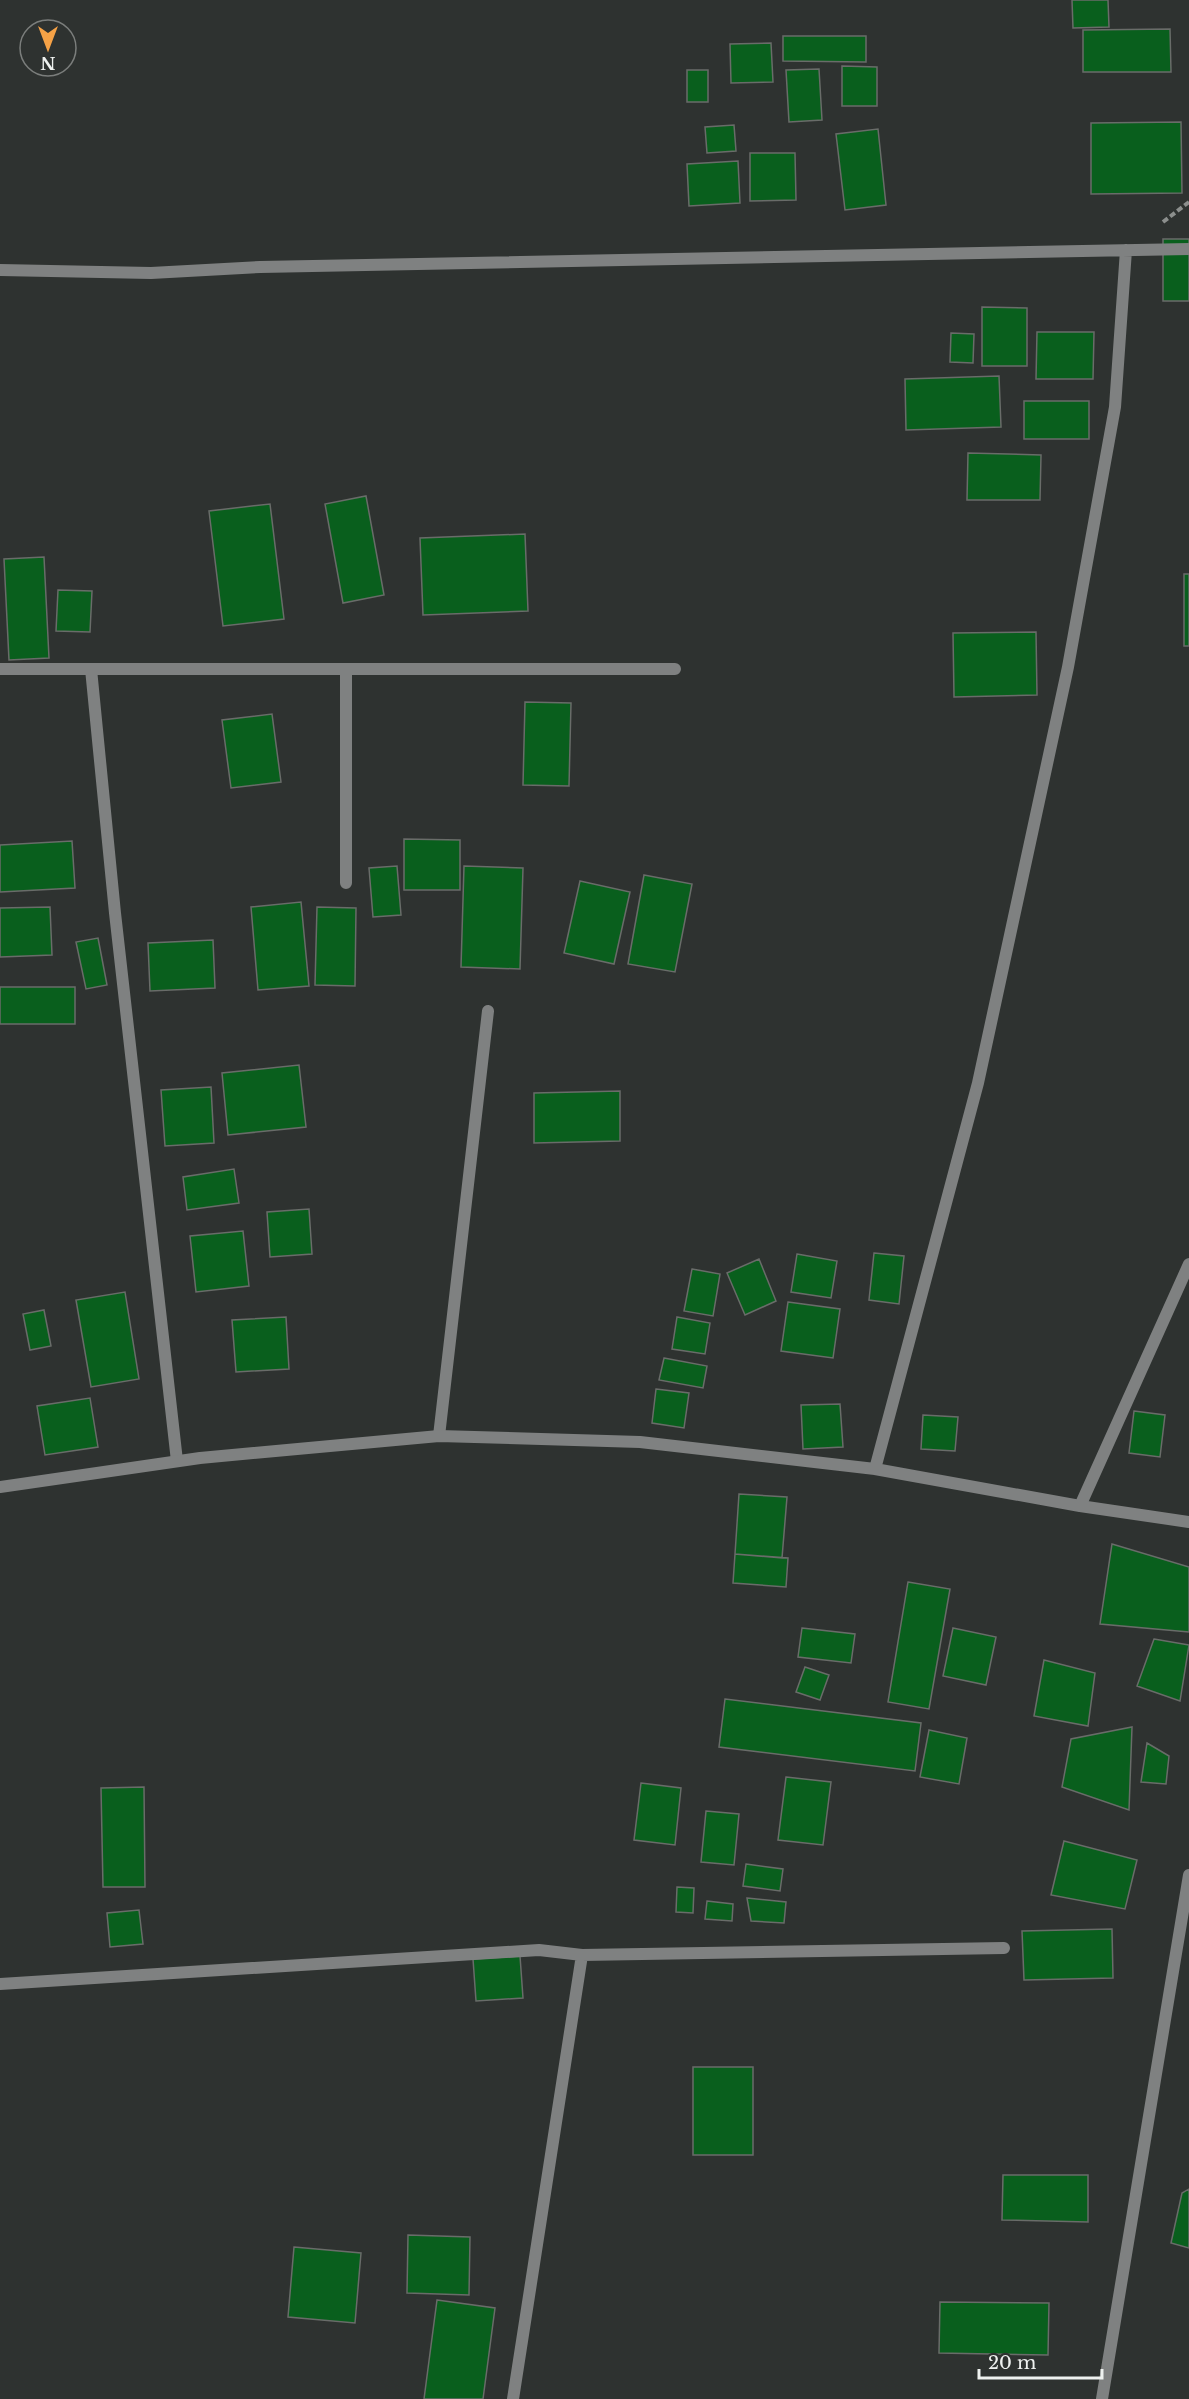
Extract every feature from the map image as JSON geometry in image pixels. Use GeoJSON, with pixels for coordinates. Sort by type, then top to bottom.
{"type":"FeatureCollection","features":[{"type":"Feature","properties":{"kind":"street"},"geometry":{"type":"LineString","coordinates":[[0,270],[152,273],[260,267],[1189,249]]}},
{"type":"Feature","properties":{"kind":"street"},"geometry":{"type":"LineString","coordinates":[[875,1469],[978,1083],[1068,668],[1115,407],[1126,250]]}},
{"type":"Feature","properties":{"kind":"street"},"geometry":{"type":"LineString","coordinates":[[0,669],[675,669]]}},
{"type":"Feature","properties":{"kind":"street"},"geometry":{"type":"LineString","coordinates":[[91,669],[117,936],[177,1461]]}},
{"type":"Feature","properties":{"kind":"street"},"geometry":{"type":"LineString","coordinates":[[346,669],[346,883]]}},
{"type":"Feature","properties":{"kind":"street"},"geometry":{"type":"LineString","coordinates":[[439,1436],[488,1011]]}},
{"type":"Feature","properties":{"kind":"street"},"geometry":{"type":"LineString","coordinates":[[1080,1506],[1189,1264]]}},
{"type":"Feature","properties":{"kind":"street"},"geometry":{"type":"LineString","coordinates":[[0,1487],[177,1461],[439,1436],[640,1442],[875,1469],[1080,1506],[1189,1522]]}},
{"type":"Feature","properties":{"kind":"street"},"geometry":{"type":"LineString","coordinates":[[1102,2399],[1189,1875]]}},
{"type":"Feature","properties":{"kind":"street"},"geometry":{"type":"LineString","coordinates":[[0,1984],[539,1950],[582,1955],[1004,1948]]}},
{"type":"Feature","properties":{"kind":"street"},"geometry":{"type":"LineString","coordinates":[[513,2399],[582,1955]]}},
{"type":"Feature","properties":{"kind":"building"},"geometry":{"type":"Polygon","coordinates":[[[1072,0],[1108,0],[1109,27],[1073,28],[1072,0]]]}},
{"type":"Feature","properties":{"kind":"building"},"geometry":{"type":"Polygon","coordinates":[[[1170,29],[1171,72],[1083,72],[1083,30],[1170,29]]]}},
{"type":"Feature","properties":{"kind":"building"},"geometry":{"type":"Polygon","coordinates":[[[783,36],[866,36],[866,62],[783,61],[783,36]]]}},
{"type":"Feature","properties":{"kind":"building"},"geometry":{"type":"Polygon","coordinates":[[[771,43],[773,82],[731,83],[730,44],[771,43]]]}},
{"type":"Feature","properties":{"kind":"building"},"geometry":{"type":"Polygon","coordinates":[[[842,66],[877,67],[877,106],[842,106],[842,66]]]}},
{"type":"Feature","properties":{"kind":"building"},"geometry":{"type":"Polygon","coordinates":[[[819,69],[822,120],[789,122],[786,70],[819,69]]]}},
{"type":"Feature","properties":{"kind":"building"},"geometry":{"type":"Polygon","coordinates":[[[687,70],[708,70],[708,102],[687,102],[687,70]]]}},
{"type":"Feature","properties":{"kind":"building"},"geometry":{"type":"Polygon","coordinates":[[[1181,122],[1182,193],[1091,194],[1091,123],[1181,122]]]}},
{"type":"Feature","properties":{"kind":"building"},"geometry":{"type":"Polygon","coordinates":[[[734,125],[736,151],[707,153],[705,127],[734,125]]]}},
{"type":"Feature","properties":{"kind":"building"},"geometry":{"type":"Polygon","coordinates":[[[878,129],[886,205],[845,210],[836,134],[878,129]]]}},
{"type":"Feature","properties":{"kind":"building"},"geometry":{"type":"Polygon","coordinates":[[[750,153],[795,153],[796,200],[750,201],[750,153]]]}},
{"type":"Feature","properties":{"kind":"building"},"geometry":{"type":"Polygon","coordinates":[[[738,161],[740,203],[689,206],[687,164],[738,161]]]}},
{"type":"Feature","properties":{"kind":"building"},"geometry":{"type":"Polygon","coordinates":[[[1163,239],[1189,239],[1189,301],[1163,301],[1163,239]]]}},
{"type":"Feature","properties":{"kind":"building"},"geometry":{"type":"Polygon","coordinates":[[[982,307],[1027,308],[1027,366],[982,366],[982,307]]]}},
{"type":"Feature","properties":{"kind":"building"},"geometry":{"type":"Polygon","coordinates":[[[1037,332],[1094,332],[1093,379],[1036,379],[1037,332]]]}},
{"type":"Feature","properties":{"kind":"building"},"geometry":{"type":"Polygon","coordinates":[[[951,333],[974,334],[973,363],[950,362],[951,333]]]}},
{"type":"Feature","properties":{"kind":"building"},"geometry":{"type":"Polygon","coordinates":[[[999,376],[1001,427],[906,430],[905,379],[999,376]]]}},
{"type":"Feature","properties":{"kind":"building"},"geometry":{"type":"Polygon","coordinates":[[[1024,401],[1089,401],[1089,439],[1024,439],[1024,401]]]}},
{"type":"Feature","properties":{"kind":"building"},"geometry":{"type":"Polygon","coordinates":[[[968,453],[1041,455],[1040,500],[967,500],[968,453]]]}},
{"type":"Feature","properties":{"kind":"building"},"geometry":{"type":"Polygon","coordinates":[[[366,496],[384,595],[343,603],[325,504],[366,496]]]}},
{"type":"Feature","properties":{"kind":"building"},"geometry":{"type":"Polygon","coordinates":[[[270,504],[284,619],[223,626],[209,511],[270,504]]]}},
{"type":"Feature","properties":{"kind":"building"},"geometry":{"type":"Polygon","coordinates":[[[525,534],[528,611],[423,615],[420,538],[525,534]]]}},
{"type":"Feature","properties":{"kind":"building"},"geometry":{"type":"Polygon","coordinates":[[[44,557],[49,658],[9,660],[4,559],[44,557]]]}},
{"type":"Feature","properties":{"kind":"building"},"geometry":{"type":"Polygon","coordinates":[[[1184,574],[1189,574],[1189,646],[1184,646],[1184,574]]]}},
{"type":"Feature","properties":{"kind":"building"},"geometry":{"type":"Polygon","coordinates":[[[58,590],[92,591],[90,632],[56,631],[58,590]]]}},
{"type":"Feature","properties":{"kind":"building"},"geometry":{"type":"Polygon","coordinates":[[[1036,632],[1037,695],[954,697],[953,633],[1036,632]]]}},
{"type":"Feature","properties":{"kind":"building"},"geometry":{"type":"Polygon","coordinates":[[[525,702],[571,703],[569,786],[523,785],[525,702]]]}},
{"type":"Feature","properties":{"kind":"building"},"geometry":{"type":"Polygon","coordinates":[[[272,714],[281,782],[231,788],[222,720],[272,714]]]}},
{"type":"Feature","properties":{"kind":"building"},"geometry":{"type":"Polygon","coordinates":[[[404,839],[460,840],[460,890],[404,890],[404,839]]]}},
{"type":"Feature","properties":{"kind":"building"},"geometry":{"type":"Polygon","coordinates":[[[72,841],[75,888],[0,892],[0,845],[72,841]]]}},
{"type":"Feature","properties":{"kind":"building"},"geometry":{"type":"Polygon","coordinates":[[[397,866],[401,915],[373,917],[369,868],[397,866]]]}},
{"type":"Feature","properties":{"kind":"building"},"geometry":{"type":"Polygon","coordinates":[[[464,866],[523,868],[520,969],[461,967],[464,866]]]}},
{"type":"Feature","properties":{"kind":"building"},"geometry":{"type":"Polygon","coordinates":[[[644,875],[692,884],[675,972],[628,964],[644,875]]]}},
{"type":"Feature","properties":{"kind":"building"},"geometry":{"type":"Polygon","coordinates":[[[580,881],[630,892],[614,964],[564,953],[580,881]]]}},
{"type":"Feature","properties":{"kind":"building"},"geometry":{"type":"Polygon","coordinates":[[[301,902],[309,986],[258,990],[251,907],[301,902]]]}},
{"type":"Feature","properties":{"kind":"building"},"geometry":{"type":"Polygon","coordinates":[[[50,907],[52,955],[0,957],[0,908],[50,907]]]}},
{"type":"Feature","properties":{"kind":"building"},"geometry":{"type":"Polygon","coordinates":[[[317,907],[356,908],[355,986],[315,985],[317,907]]]}},
{"type":"Feature","properties":{"kind":"building"},"geometry":{"type":"Polygon","coordinates":[[[98,938],[107,985],[86,989],[76,942],[98,938]]]}},
{"type":"Feature","properties":{"kind":"building"},"geometry":{"type":"Polygon","coordinates":[[[213,940],[215,988],[150,991],[148,943],[213,940]]]}},
{"type":"Feature","properties":{"kind":"building"},"geometry":{"type":"Polygon","coordinates":[[[0,987],[75,987],[75,1024],[0,1024],[0,987]]]}},
{"type":"Feature","properties":{"kind":"building"},"geometry":{"type":"Polygon","coordinates":[[[299,1065],[306,1127],[228,1135],[222,1073],[299,1065]]]}},
{"type":"Feature","properties":{"kind":"building"},"geometry":{"type":"Polygon","coordinates":[[[211,1087],[214,1143],[165,1146],[161,1090],[211,1087]]]}},
{"type":"Feature","properties":{"kind":"building"},"geometry":{"type":"Polygon","coordinates":[[[620,1091],[620,1141],[534,1143],[534,1093],[620,1091]]]}},
{"type":"Feature","properties":{"kind":"building"},"geometry":{"type":"Polygon","coordinates":[[[234,1169],[239,1203],[187,1210],[183,1177],[234,1169]]]}},
{"type":"Feature","properties":{"kind":"building"},"geometry":{"type":"Polygon","coordinates":[[[309,1209],[312,1254],[270,1257],[267,1212],[309,1209]]]}},
{"type":"Feature","properties":{"kind":"building"},"geometry":{"type":"Polygon","coordinates":[[[243,1231],[249,1286],[196,1292],[190,1236],[243,1231]]]}},
{"type":"Feature","properties":{"kind":"building"},"geometry":{"type":"Polygon","coordinates":[[[874,1253],[904,1256],[899,1304],[869,1300],[874,1253]]]}},
{"type":"Feature","properties":{"kind":"building"},"geometry":{"type":"Polygon","coordinates":[[[797,1254],[837,1261],[831,1298],[791,1292],[797,1254]]]}},
{"type":"Feature","properties":{"kind":"building"},"geometry":{"type":"Polygon","coordinates":[[[759,1259],[776,1301],[745,1315],[727,1273],[759,1259]]]}},
{"type":"Feature","properties":{"kind":"building"},"geometry":{"type":"Polygon","coordinates":[[[692,1269],[720,1274],[713,1316],[684,1311],[692,1269]]]}},
{"type":"Feature","properties":{"kind":"building"},"geometry":{"type":"Polygon","coordinates":[[[125,1292],[139,1379],[91,1387],[76,1300],[125,1292]]]}},
{"type":"Feature","properties":{"kind":"building"},"geometry":{"type":"Polygon","coordinates":[[[788,1302],[840,1309],[833,1358],[781,1351],[788,1302]]]}},
{"type":"Feature","properties":{"kind":"building"},"geometry":{"type":"Polygon","coordinates":[[[44,1310],[51,1346],[30,1350],[23,1314],[44,1310]]]}},
{"type":"Feature","properties":{"kind":"building"},"geometry":{"type":"Polygon","coordinates":[[[286,1317],[289,1369],[236,1372],[232,1320],[286,1317]]]}},
{"type":"Feature","properties":{"kind":"building"},"geometry":{"type":"Polygon","coordinates":[[[677,1317],[710,1323],[705,1354],[672,1349],[677,1317]]]}},
{"type":"Feature","properties":{"kind":"building"},"geometry":{"type":"Polygon","coordinates":[[[664,1358],[707,1366],[703,1388],[659,1380],[664,1358]]]}},
{"type":"Feature","properties":{"kind":"building"},"geometry":{"type":"Polygon","coordinates":[[[656,1389],[689,1393],[684,1428],[652,1423],[656,1389]]]}},
{"type":"Feature","properties":{"kind":"building"},"geometry":{"type":"Polygon","coordinates":[[[90,1398],[98,1447],[45,1455],[37,1406],[90,1398]]]}},
{"type":"Feature","properties":{"kind":"building"},"geometry":{"type":"Polygon","coordinates":[[[840,1404],[843,1447],[803,1449],[801,1405],[840,1404]]]}},
{"type":"Feature","properties":{"kind":"building"},"geometry":{"type":"Polygon","coordinates":[[[1134,1411],[1165,1415],[1160,1457],[1129,1453],[1134,1411]]]}},
{"type":"Feature","properties":{"kind":"building"},"geometry":{"type":"Polygon","coordinates":[[[923,1415],[958,1417],[955,1451],[921,1449],[923,1415]]]}},
{"type":"Feature","properties":{"kind":"building"},"geometry":{"type":"Polygon","coordinates":[[[739,1494],[787,1497],[782,1558],[735,1554],[739,1494]]]}},
{"type":"Feature","properties":{"kind":"building"},"geometry":{"type":"Polygon","coordinates":[[[1112,1544],[1189,1567],[1189,1632],[1100,1624],[1112,1544]]]}},
{"type":"Feature","properties":{"kind":"building"},"geometry":{"type":"Polygon","coordinates":[[[735,1554],[788,1558],[786,1587],[733,1583],[735,1554]]]}},
{"type":"Feature","properties":{"kind":"building"},"geometry":{"type":"Polygon","coordinates":[[[908,1582],[950,1589],[929,1709],[888,1702],[908,1582]]]}},
{"type":"Feature","properties":{"kind":"building"},"geometry":{"type":"Polygon","coordinates":[[[802,1628],[855,1634],[851,1663],[798,1657],[802,1628]]]}},
{"type":"Feature","properties":{"kind":"building"},"geometry":{"type":"Polygon","coordinates":[[[953,1628],[996,1637],[986,1685],[943,1676],[953,1628]]]}},
{"type":"Feature","properties":{"kind":"building"},"geometry":{"type":"Polygon","coordinates":[[[1154,1639],[1189,1645],[1180,1701],[1137,1686],[1154,1639]]]}},
{"type":"Feature","properties":{"kind":"building"},"geometry":{"type":"Polygon","coordinates":[[[1044,1660],[1095,1673],[1088,1726],[1034,1716],[1044,1660]]]}},
{"type":"Feature","properties":{"kind":"building"},"geometry":{"type":"Polygon","coordinates":[[[805,1667],[829,1675],[820,1700],[796,1692],[805,1667]]]}},
{"type":"Feature","properties":{"kind":"building"},"geometry":{"type":"Polygon","coordinates":[[[725,1699],[921,1723],[915,1771],[719,1747],[725,1699]]]}},
{"type":"Feature","properties":{"kind":"building"},"geometry":{"type":"Polygon","coordinates":[[[1132,1727],[1129,1810],[1062,1787],[1071,1739],[1132,1727]]]}},
{"type":"Feature","properties":{"kind":"building"},"geometry":{"type":"Polygon","coordinates":[[[929,1730],[967,1738],[959,1784],[920,1777],[929,1730]]]}},
{"type":"Feature","properties":{"kind":"building"},"geometry":{"type":"Polygon","coordinates":[[[1147,1743],[1169,1756],[1166,1784],[1141,1782],[1147,1743]]]}},
{"type":"Feature","properties":{"kind":"building"},"geometry":{"type":"Polygon","coordinates":[[[786,1777],[831,1782],[823,1845],[778,1840],[786,1777]]]}},
{"type":"Feature","properties":{"kind":"building"},"geometry":{"type":"Polygon","coordinates":[[[641,1783],[681,1788],[675,1845],[634,1840],[641,1783]]]}},
{"type":"Feature","properties":{"kind":"building"},"geometry":{"type":"Polygon","coordinates":[[[144,1787],[145,1887],[103,1887],[101,1788],[144,1787]]]}},
{"type":"Feature","properties":{"kind":"building"},"geometry":{"type":"Polygon","coordinates":[[[706,1811],[739,1814],[734,1865],[701,1862],[706,1811]]]}},
{"type":"Feature","properties":{"kind":"building"},"geometry":{"type":"Polygon","coordinates":[[[1064,1841],[1137,1860],[1125,1909],[1051,1895],[1064,1841]]]}},
{"type":"Feature","properties":{"kind":"building"},"geometry":{"type":"Polygon","coordinates":[[[746,1864],[783,1869],[780,1891],[743,1886],[746,1864]]]}},
{"type":"Feature","properties":{"kind":"building"},"geometry":{"type":"Polygon","coordinates":[[[677,1887],[694,1888],[693,1913],[676,1912],[677,1887]]]}},
{"type":"Feature","properties":{"kind":"building"},"geometry":{"type":"Polygon","coordinates":[[[747,1898],[786,1902],[784,1923],[751,1921],[747,1898]]]}},
{"type":"Feature","properties":{"kind":"building"},"geometry":{"type":"Polygon","coordinates":[[[707,1901],[733,1904],[732,1921],[705,1919],[707,1901]]]}},
{"type":"Feature","properties":{"kind":"building"},"geometry":{"type":"Polygon","coordinates":[[[139,1910],[143,1944],[110,1947],[107,1913],[139,1910]]]}},
{"type":"Feature","properties":{"kind":"building"},"geometry":{"type":"Polygon","coordinates":[[[1112,1929],[1113,1978],[1024,1980],[1022,1931],[1112,1929]]]}},
{"type":"Feature","properties":{"kind":"building"},"geometry":{"type":"Polygon","coordinates":[[[520,1956],[523,1998],[476,2001],[473,1959],[520,1956]]]}},
{"type":"Feature","properties":{"kind":"building"},"geometry":{"type":"Polygon","coordinates":[[[693,2067],[753,2067],[753,2155],[693,2155],[693,2067]]]}},
{"type":"Feature","properties":{"kind":"building"},"geometry":{"type":"Polygon","coordinates":[[[1003,2175],[1088,2175],[1088,2222],[1002,2220],[1003,2175]]]}},
{"type":"Feature","properties":{"kind":"building"},"geometry":{"type":"Polygon","coordinates":[[[1189,2189],[1189,2248],[1171,2243],[1182,2193],[1189,2189]]]}},
{"type":"Feature","properties":{"kind":"building"},"geometry":{"type":"Polygon","coordinates":[[[408,2235],[470,2237],[469,2295],[407,2293],[408,2235]]]}},
{"type":"Feature","properties":{"kind":"building"},"geometry":{"type":"Polygon","coordinates":[[[294,2247],[361,2253],[355,2323],[288,2317],[294,2247]]]}},
{"type":"Feature","properties":{"kind":"building"},"geometry":{"type":"Polygon","coordinates":[[[437,2300],[495,2308],[483,2399],[424,2399],[437,2300]]]}},
{"type":"Feature","properties":{"kind":"building"},"geometry":{"type":"Polygon","coordinates":[[[940,2302],[1049,2303],[1048,2355],[939,2353],[940,2302]]]}}]}
